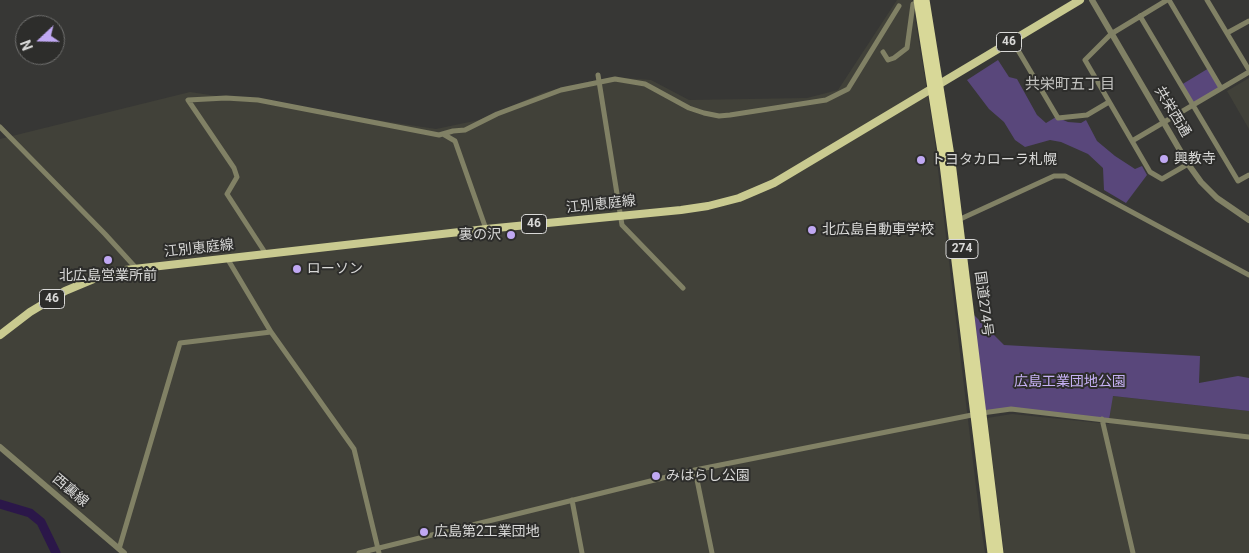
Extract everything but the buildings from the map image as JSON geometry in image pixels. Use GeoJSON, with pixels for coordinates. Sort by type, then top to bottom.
{"type":"FeatureCollection","features":[{"type":"Feature","properties":{"kind":"highway","name":"国道274号"},"geometry":{"type":"LineString","coordinates":[[921,1],[936,88],[955,221],[978,413],[992,553]]}},
{"type":"Feature","properties":{"kind":"highway","name":"国道274号"},"geometry":{"type":"LineString","coordinates":[[978,413],[999,553]]}},
{"type":"Feature","properties":{"kind":"main road","name":"江別恵庭線"},"geometry":{"type":"LineString","coordinates":[[0,335],[30,312],[65,291],[108,273],[136,268],[708,206],[739,198],[774,183],[936,88],[952,76],[1080,0]]}},
{"type":"Feature","properties":{"kind":"street","name":"共栄西通"},"geometry":{"type":"LineString","coordinates":[[1092,0],[1188,164],[1201,182],[1217,198],[1248,219]]}},
{"type":"Feature","properties":{"kind":"street"},"geometry":{"type":"LineString","coordinates":[[1188,164],[1162,179],[1150,172],[1084,60],[1111,34],[1168,0],[1221,88]]}},
{"type":"Feature","properties":{"kind":"street"},"geometry":{"type":"LineString","coordinates":[[883,52],[888,60],[894,58],[907,48],[913,4],[921,1]]}},
{"type":"Feature","properties":{"kind":"street"},"geometry":{"type":"LineString","coordinates":[[1132,141],[1249,71],[1210,1]]}},
{"type":"Feature","properties":{"kind":"street"},"geometry":{"type":"LineString","coordinates":[[266,254],[227,194],[238,177],[234,168],[188,100],[226,98],[258,100],[438,135],[465,130],[497,114],[561,90],[615,79],[645,84],[689,108],[719,116],[826,100],[848,89],[899,6]]}},
{"type":"Feature","properties":{"kind":"street"},"geometry":{"type":"LineString","coordinates":[[1140,16],[1238,181],[1249,175]]}},
{"type":"Feature","properties":{"kind":"street"},"geometry":{"type":"LineString","coordinates":[[1227,33],[1249,20]]}},
{"type":"Feature","properties":{"kind":"street"},"geometry":{"type":"LineString","coordinates":[[1012,40],[1058,118],[1087,115],[1109,102]]}},
{"type":"Feature","properties":{"kind":"street"},"geometry":{"type":"LineString","coordinates":[[598,75],[622,225],[683,288]]}},
{"type":"Feature","properties":{"kind":"street"},"geometry":{"type":"LineString","coordinates":[[0,127],[106,234],[136,268]]}},
{"type":"Feature","properties":{"kind":"street"},"geometry":{"type":"LineString","coordinates":[[443,134],[456,141],[486,229]]}},
{"type":"Feature","properties":{"kind":"street"},"geometry":{"type":"LineString","coordinates":[[955,221],[1054,176],[1065,176],[1249,275]]}},
{"type":"Feature","properties":{"kind":"street"},"geometry":{"type":"LineString","coordinates":[[227,258],[271,332],[354,449],[379,551]]}},
{"type":"Feature","properties":{"kind":"street"},"geometry":{"type":"LineString","coordinates":[[122,551],[180,343],[271,332]]}},
{"type":"Feature","properties":{"kind":"street"},"geometry":{"type":"LineString","coordinates":[[359,553],[379,551],[695,470],[978,413],[1012,409],[1249,437]]}},
{"type":"Feature","properties":{"kind":"street"},"geometry":{"type":"LineString","coordinates":[[1102,419],[1133,553]]}},
{"type":"Feature","properties":{"kind":"street","name":"西裏線"},"geometry":{"type":"LineString","coordinates":[[0,448],[122,551]]}},
{"type":"Feature","properties":{"kind":"street"},"geometry":{"type":"LineString","coordinates":[[695,470],[712,553]]}},
{"type":"Feature","properties":{"kind":"street"},"geometry":{"type":"LineString","coordinates":[[572,500],[582,553]]}},
{"type":"Feature","properties":{"kind":"shaded area"},"geometry":{"type":"Polygon","coordinates":[[[897,0],[912,0],[933,128],[985,553],[125,553],[0,447],[0,139],[190,92],[436,129],[479,120],[542,93],[613,77],[651,80],[689,100],[807,98],[838,90],[897,0]]]}},
{"type":"Feature","properties":{"kind":"shaded area"},"geometry":{"type":"Polygon","coordinates":[[[1249,78],[1249,129],[1227,91],[1249,78]]]}},
{"type":"Feature","properties":{"kind":"shaded area"},"geometry":{"type":"Polygon","coordinates":[[[1112,396],[1249,411],[1249,553],[1004,553],[987,418],[1012,414],[1109,424],[1112,396]]]}},
{"type":"Feature","properties":{"kind":"green space"},"geometry":{"type":"Polygon","coordinates":[[[998,60],[1009,77],[1017,79],[1037,115],[1046,123],[1056,117],[1068,122],[1081,123],[1086,120],[1097,141],[1115,156],[1135,169],[1142,166],[1147,175],[1126,203],[1104,190],[1103,168],[1088,154],[1061,142],[1050,140],[1025,147],[1015,140],[1004,122],[989,109],[967,80],[998,60]]]}},
{"type":"Feature","properties":{"kind":"green space"},"geometry":{"type":"Polygon","coordinates":[[[1209,68],[1221,88],[1192,105],[1181,85],[1209,68]]]}},
{"type":"Feature","properties":{"kind":"green space","name":"広島工業団地公園"},"geometry":{"type":"Polygon","coordinates":[[[970,311],[1004,345],[1200,356],[1199,383],[1238,376],[1249,378],[1249,411],[1113,396],[1109,420],[1012,409],[982,413],[970,311]]]}},
{"type":"Feature","properties":{"kind":"waterway"},"geometry":{"type":"LineString","coordinates":[[0,504],[30,513],[41,522],[56,553]]}},
{"type":"Feature","properties":{"kind":"place","name":"興教寺"},"geometry":{"type":"Point","coordinates":[1164,159]}},
{"type":"Feature","properties":{"kind":"place","name":"トヨタカローラ札幌"},"geometry":{"type":"Point","coordinates":[921,160]}},
{"type":"Feature","properties":{"kind":"place","name":"北広島自動車学校"},"geometry":{"type":"Point","coordinates":[812,230]}},
{"type":"Feature","properties":{"kind":"place","name":"裏の沢"},"geometry":{"type":"Point","coordinates":[511,235]}},
{"type":"Feature","properties":{"kind":"place","name":"北広島営業所前"},"geometry":{"type":"Point","coordinates":[108,260]}},
{"type":"Feature","properties":{"kind":"place","name":"ローソン"},"geometry":{"type":"Point","coordinates":[297,269]}},
{"type":"Feature","properties":{"kind":"place","name":"みはらし公園"},"geometry":{"type":"Point","coordinates":[656,476]}},
{"type":"Feature","properties":{"kind":"place","name":"広島第2工業団地"},"geometry":{"type":"Point","coordinates":[424,532]}},
{"type":"Feature","properties":{"kind":"district","name":"共栄町五丁目"},"geometry":{"type":"Point","coordinates":[1070,85]}}]}
